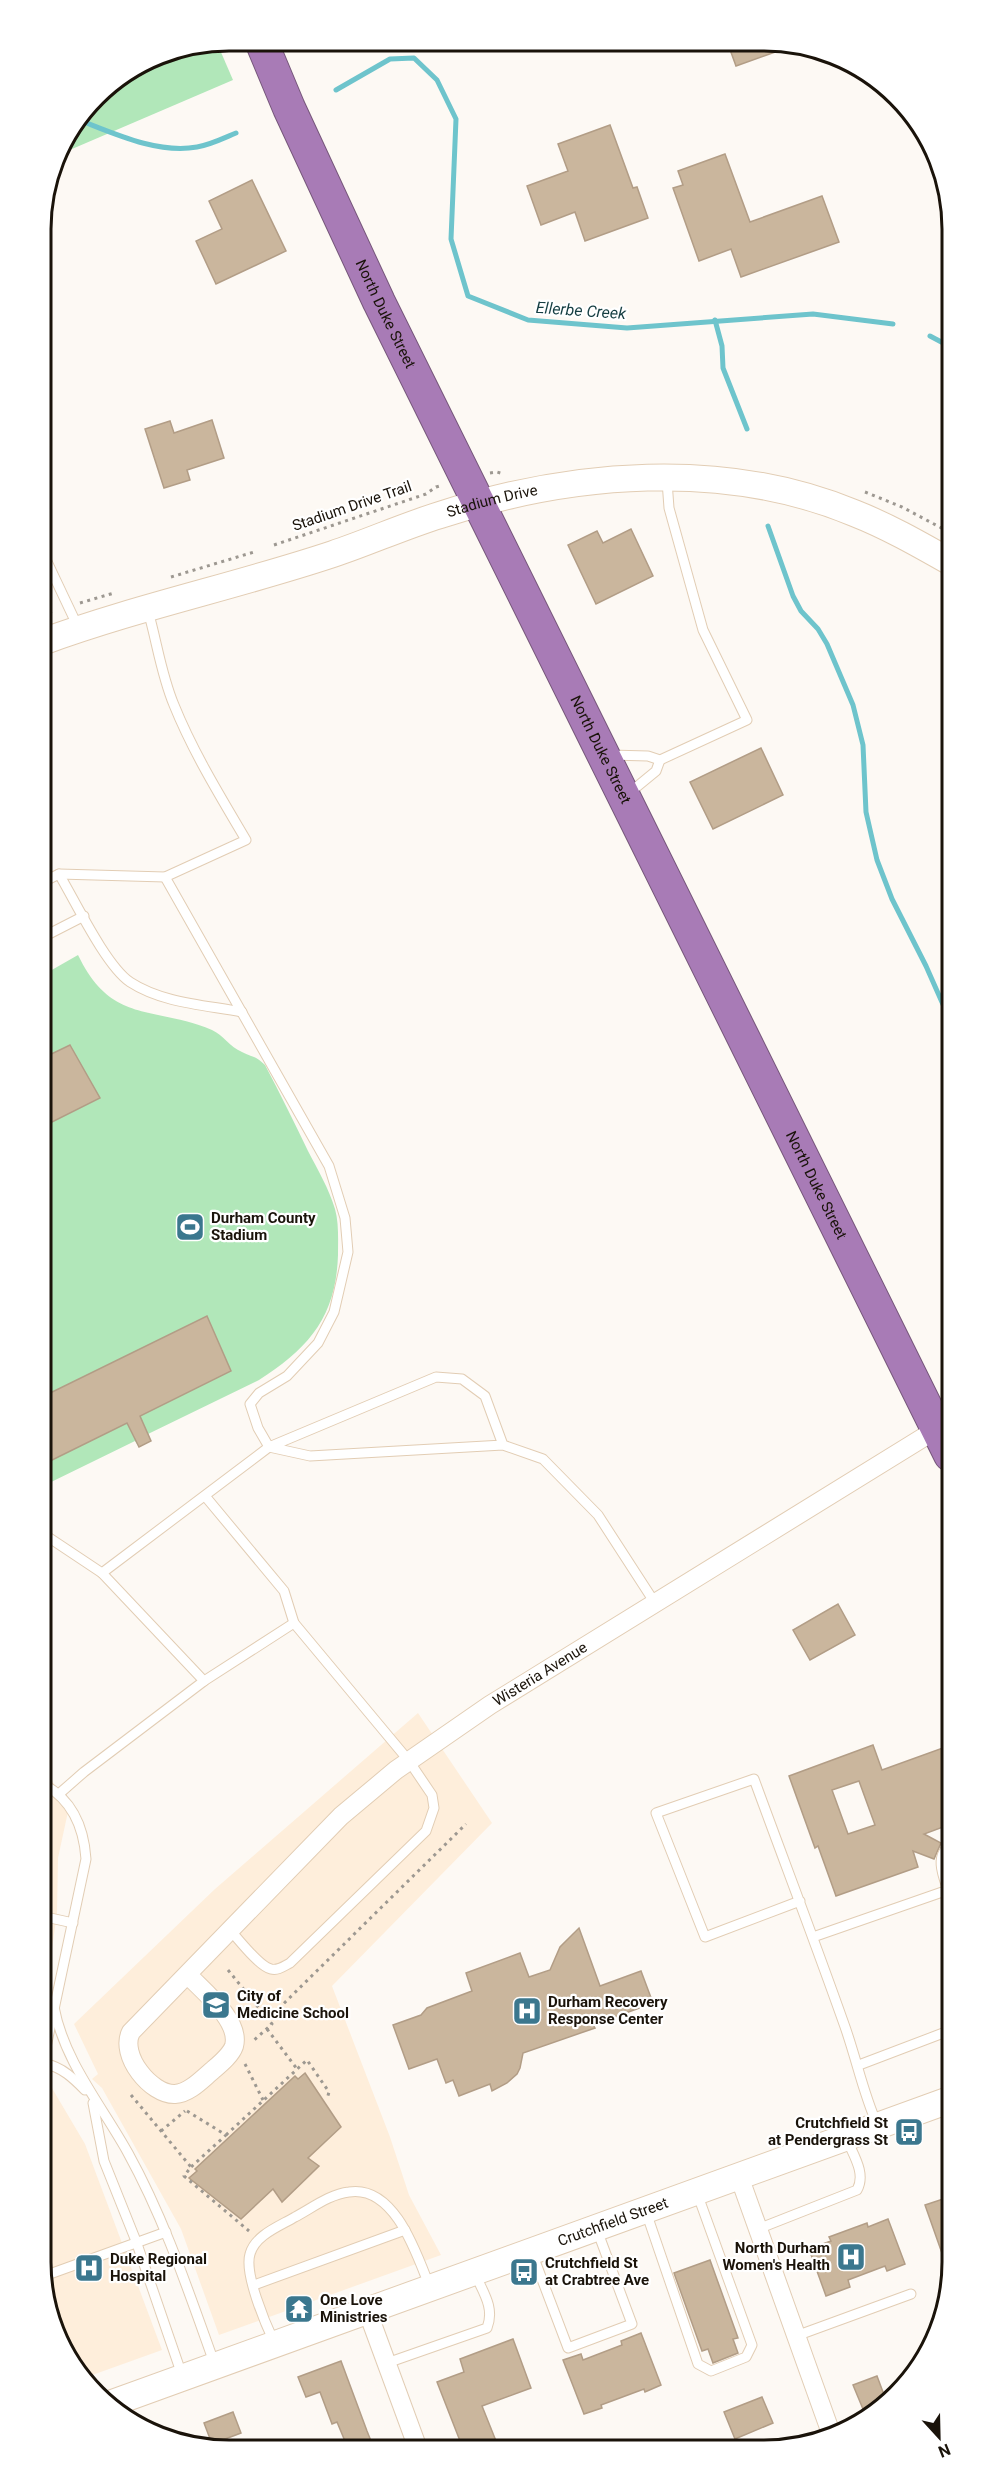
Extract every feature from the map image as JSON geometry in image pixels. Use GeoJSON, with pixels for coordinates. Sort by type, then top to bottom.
{"type":"FeatureCollection","features":[{"type":"Feature","properties":{"kind":"highway","name":"North Duke Street"},"geometry":{"type":"LineString","coordinates":[[265,51],[372,287],[942,1438]]}},
{"type":"Feature","properties":{"kind":"street","name":"Stadium Drive"},"geometry":{"type":"LineString","coordinates":[[51,639],[147,608],[333,554],[440,515],[519,493],[580,483],[667,478],[741,483],[815,499],[854,512],[902,534],[942,557]]}},
{"type":"Feature","properties":{"kind":"street","name":"Wisteria Avenue"},"geometry":{"type":"LineString","coordinates":[[188,1975],[229,2019],[234,2046],[217,2066],[194,2085],[182,2093],[174,2094],[156,2087],[143,2076],[129,2055],[127,2043],[136,2026],[341,1816],[409,1761],[490,1705],[655,1604],[942,1443]]}},
{"type":"Feature","properties":{"kind":"street","name":"Crutchfield Street"},"geometry":{"type":"LineString","coordinates":[[118,2401],[942,2103]]}},
{"type":"Feature","properties":{"kind":"street"},"geometry":{"type":"LineString","coordinates":[[739,2176],[829,2427]]}},
{"type":"Feature","properties":{"kind":"street"},"geometry":{"type":"LineString","coordinates":[[368,2310],[415,2440]]}},
{"type":"Feature","properties":{"kind":"lane"},"geometry":{"type":"LineString","coordinates":[[604,755],[648,756],[660,760],[747,720],[703,630],[671,518],[667,478]]}},
{"type":"Feature","properties":{"kind":"lane"},"geometry":{"type":"LineString","coordinates":[[51,570],[79,629]]}},
{"type":"Feature","properties":{"kind":"lane"},"geometry":{"type":"LineString","coordinates":[[51,878],[59,874],[165,877],[246,840],[213,784],[174,706],[163,675],[147,608]]}},
{"type":"Feature","properties":{"kind":"lane"},"geometry":{"type":"LineString","coordinates":[[625,796],[656,771],[660,760]]}},
{"type":"Feature","properties":{"kind":"lane"},"geometry":{"type":"LineString","coordinates":[[59,874],[113,966],[129,982],[179,1000],[242,1012]]}},
{"type":"Feature","properties":{"kind":"lane"},"geometry":{"type":"LineString","coordinates":[[165,877],[329,1166],[345,1218],[348,1252],[334,1312],[318,1343],[287,1376],[259,1393],[250,1404],[258,1428],[269,1447],[310,1456],[503,1445],[543,1460],[598,1515],[655,1604]]}},
{"type":"Feature","properties":{"kind":"lane"},"geometry":{"type":"LineString","coordinates":[[51,933],[84,916]]}},
{"type":"Feature","properties":{"kind":"lane"},"geometry":{"type":"LineString","coordinates":[[102,1573],[269,1447],[436,1377],[462,1379],[485,1396],[503,1445]]}},
{"type":"Feature","properties":{"kind":"lane"},"geometry":{"type":"LineString","coordinates":[[205,1496],[284,1591],[294,1623],[409,1761],[432,1796],[434,1808],[426,1831],[290,1963],[280,1969],[270,1969],[260,1962],[231,1931]]}},
{"type":"Feature","properties":{"kind":"lane"},"geometry":{"type":"LineString","coordinates":[[51,1539],[102,1573],[204,1681]]}},
{"type":"Feature","properties":{"kind":"lane"},"geometry":{"type":"LineString","coordinates":[[60,1794],[84,1772],[204,1681],[294,1623]]}},
{"type":"Feature","properties":{"kind":"lane"},"geometry":{"type":"LineString","coordinates":[[800,1901],[705,1937],[656,1813],[754,1779],[800,1901],[859,2065],[868,2105],[878,2126]]}},
{"type":"Feature","properties":{"kind":"lane"},"geometry":{"type":"LineString","coordinates":[[51,1789],[60,1794],[76,1815],[85,1842],[86,1859],[51,2022]]}},
{"type":"Feature","properties":{"kind":"lane"},"geometry":{"type":"LineString","coordinates":[[942,1857],[942,1872]]}},
{"type":"Feature","properties":{"kind":"lane"},"geometry":{"type":"LineString","coordinates":[[813,1937],[942,1895]]}},
{"type":"Feature","properties":{"kind":"lane"},"geometry":{"type":"LineString","coordinates":[[51,1918],[73,1923]]}},
{"type":"Feature","properties":{"kind":"lane"},"geometry":{"type":"LineString","coordinates":[[54,2007],[58,2028],[92,2097],[128,2153],[166,2232],[215,2365]]}},
{"type":"Feature","properties":{"kind":"lane"},"geometry":{"type":"LineString","coordinates":[[859,2065],[942,2034]]}},
{"type":"Feature","properties":{"kind":"lane"},"geometry":{"type":"LineString","coordinates":[[51,2065],[74,2078],[92,2097],[104,2161],[136,2241],[183,2377]]}},
{"type":"Feature","properties":{"kind":"lane"},"geometry":{"type":"LineString","coordinates":[[758,2229],[857,2190],[862,2175],[847,2137]]}},
{"type":"Feature","properties":{"kind":"lane"},"geometry":{"type":"LineString","coordinates":[[274,2344],[248,2266],[250,2253],[259,2238],[326,2200],[348,2192],[368,2191],[386,2202],[405,2230],[430,2288]]}},
{"type":"Feature","properties":{"kind":"lane"},"geometry":{"type":"LineString","coordinates":[[645,2210],[698,2364],[711,2371],[746,2357],[752,2345],[696,2192]]}},
{"type":"Feature","properties":{"kind":"lane"},"geometry":{"type":"LineString","coordinates":[[531,2251],[568,2348],[632,2324],[596,2227]]}},
{"type":"Feature","properties":{"kind":"lane"},"geometry":{"type":"LineString","coordinates":[[254,2285],[405,2230]]}},
{"type":"Feature","properties":{"kind":"lane"},"geometry":{"type":"LineString","coordinates":[[52,2273],[166,2232]]}},
{"type":"Feature","properties":{"kind":"lane"},"geometry":{"type":"LineString","coordinates":[[387,2363],[487,2328],[492,2317],[490,2308],[474,2272]]}},
{"type":"Feature","properties":{"kind":"lane"},"geometry":{"type":"LineString","coordinates":[[796,2336],[911,2294]]}},
{"type":"Feature","properties":{"kind":"path","name":"Stadium Drive Trail"},"geometry":{"type":"LineString","coordinates":[[274,545],[426,494],[436,487]]}},
{"type":"Feature","properties":{"kind":"path"},"geometry":{"type":"LineString","coordinates":[[171,577],[254,552]]}},
{"type":"Feature","properties":{"kind":"path"},"geometry":{"type":"LineString","coordinates":[[51,612],[55,610]]}},
{"type":"Feature","properties":{"kind":"path"},"geometry":{"type":"LineString","coordinates":[[268,2019],[466,1824]]}},
{"type":"Feature","properties":{"kind":"path"},"geometry":{"type":"LineString","coordinates":[[267,2029],[297,2069]]}},
{"type":"Feature","properties":{"kind":"path"},"geometry":{"type":"LineString","coordinates":[[249,2231],[184,2176],[190,2167],[308,2060],[329,2092],[327,2099]]}},
{"type":"Feature","properties":{"kind":"path"},"geometry":{"type":"LineString","coordinates":[[244,2062],[263,2100]]}},
{"type":"Feature","properties":{"kind":"path"},"geometry":{"type":"LineString","coordinates":[[131,2095],[190,2167]]}},
{"type":"Feature","properties":{"kind":"path"},"geometry":{"type":"LineString","coordinates":[[186,2110],[226,2135]]}},
{"type":"Feature","properties":{"kind":"shaded area","name":"City of Medicine School"},"geometry":{"type":"Polygon","coordinates":[[[418,1713],[492,1823],[332,1986],[390,2137],[409,2195],[441,2255],[219,2335],[181,2229],[102,2088],[92,2079],[98,2074],[74,2024],[215,1889],[418,1713]]]}},
{"type":"Feature","properties":{"kind":"shaded area"},"geometry":{"type":"Polygon","coordinates":[[[51,1779],[69,1807],[58,1858],[57,1913],[51,1956],[51,1779]]]}},
{"type":"Feature","properties":{"kind":"shaded area","name":"Duke Regional Hospital"},"geometry":{"type":"Polygon","coordinates":[[[51,2086],[85,2144],[162,2350],[92,2375],[75,2351],[65,2330],[57,2308],[51,2262],[51,2086]]]}},
{"type":"Feature","properties":{"kind":"green space"},"geometry":{"type":"Polygon","coordinates":[[[220,51],[233,80],[69,150],[81,130],[103,103],[130,81],[172,60],[194,54],[220,51]]]}},
{"type":"Feature","properties":{"kind":"green space","name":"Durham County Stadium"},"geometry":{"type":"Polygon","coordinates":[[[78,955],[91,977],[105,993],[120,1003],[212,1030],[238,1050],[265,1065],[333,1202],[337,1220],[338,1255],[332,1296],[317,1329],[292,1356],[277,1368],[259,1380],[148,1434],[151,1441],[139,1447],[135,1441],[51,1482],[51,970],[78,955]]]}},
{"type":"Feature","properties":{"kind":"building"},"geometry":{"type":"Polygon","coordinates":[[[731,51],[777,51],[736,66],[731,51]]]}},
{"type":"Feature","properties":{"kind":"building"},"geometry":{"type":"Polygon","coordinates":[[[610,125],[633,188],[637,187],[648,218],[585,241],[575,212],[541,225],[527,186],[568,171],[558,144],[610,125]]]}},
{"type":"Feature","properties":{"kind":"building"},"geometry":{"type":"Polygon","coordinates":[[[725,154],[750,222],[822,196],[839,242],[741,277],[731,249],[699,261],[673,188],[683,185],[678,171],[725,154]]]}},
{"type":"Feature","properties":{"kind":"building"},"geometry":{"type":"Polygon","coordinates":[[[252,180],[286,251],[216,284],[196,241],[222,229],[209,201],[252,180]]]}},
{"type":"Feature","properties":{"kind":"building"},"geometry":{"type":"Polygon","coordinates":[[[212,420],[224,458],[187,470],[190,480],[164,488],[145,429],[170,421],[174,433],[212,420]]]}},
{"type":"Feature","properties":{"kind":"building"},"geometry":{"type":"Polygon","coordinates":[[[631,529],[653,576],[596,604],[568,545],[597,531],[603,543],[631,529]]]}},
{"type":"Feature","properties":{"kind":"building"},"geometry":{"type":"Polygon","coordinates":[[[761,748],[783,795],[713,829],[690,782],[761,748]]]}},
{"type":"Feature","properties":{"kind":"building"},"geometry":{"type":"Polygon","coordinates":[[[70,1045],[100,1098],[51,1122],[51,1054],[70,1045]]]}},
{"type":"Feature","properties":{"kind":"building"},"geometry":{"type":"Polygon","coordinates":[[[207,1316],[231,1371],[140,1416],[151,1441],[139,1447],[127,1423],[51,1461],[51,1393],[207,1316]]]}},
{"type":"Feature","properties":{"kind":"building"},"geometry":{"type":"Polygon","coordinates":[[[838,1604],[855,1635],[810,1660],[793,1630],[838,1604]]]}},
{"type":"Feature","properties":{"kind":"building"},"geometry":{"type":"Polygon","coordinates":[[[873,1745],[882,1770],[942,1748],[942,1827],[924,1834],[941,1843],[934,1859],[913,1851],[918,1867],[836,1896],[818,1846],[815,1848],[789,1776],[873,1745]],[[859,1781],[832,1790],[848,1834],[875,1825],[859,1781]]]}},
{"type":"Feature","properties":{"kind":"building","name":"Durham Recovery Response Center"},"geometry":{"type":"Polygon","coordinates":[[[579,1928],[600,1986],[641,1971],[653,2003],[593,2025],[595,2028],[523,2053],[517,2074],[507,2083],[492,2091],[490,2084],[459,2096],[453,2080],[446,2083],[437,2059],[409,2069],[393,2025],[421,2015],[427,2008],[472,1991],[466,1973],[520,1953],[529,1977],[550,1970],[560,1947],[579,1928]]]}},
{"type":"Feature","properties":{"kind":"building"},"geometry":{"type":"Polygon","coordinates":[[[305,2073],[341,2127],[308,2158],[319,2166],[282,2202],[273,2189],[241,2219],[189,2178],[197,2171],[195,2169],[295,2076],[298,2079],[305,2073]]]}},
{"type":"Feature","properties":{"kind":"building"},"geometry":{"type":"Polygon","coordinates":[[[942,2199],[942,2253],[925,2205],[942,2199]]]}},
{"type":"Feature","properties":{"kind":"building"},"geometry":{"type":"Polygon","coordinates":[[[888,2219],[905,2264],[887,2271],[885,2266],[848,2280],[850,2287],[826,2296],[809,2249],[831,2241],[829,2237],[867,2223],[868,2227],[888,2219]]]}},
{"type":"Feature","properties":{"kind":"building"},"geometry":{"type":"Polygon","coordinates":[[[710,2260],[738,2338],[733,2339],[738,2353],[713,2363],[708,2349],[702,2351],[674,2273],[710,2260]]]}},
{"type":"Feature","properties":{"kind":"building"},"geometry":{"type":"Polygon","coordinates":[[[641,2333],[661,2385],[601,2405],[602,2408],[584,2414],[563,2360],[581,2354],[583,2360],[622,2345],[621,2341],[641,2333]]]}},
{"type":"Feature","properties":{"kind":"building"},"geometry":{"type":"Polygon","coordinates":[[[513,2339],[531,2388],[482,2406],[496,2440],[460,2440],[437,2382],[464,2372],[460,2359],[513,2339]]]}},
{"type":"Feature","properties":{"kind":"building"},"geometry":{"type":"Polygon","coordinates":[[[341,2361],[371,2440],[344,2440],[337,2422],[332,2424],[320,2392],[306,2397],[298,2377],[341,2361]]]}},
{"type":"Feature","properties":{"kind":"building"},"geometry":{"type":"Polygon","coordinates":[[[877,2376],[884,2393],[863,2409],[853,2385],[877,2376]]]}},
{"type":"Feature","properties":{"kind":"building"},"geometry":{"type":"Polygon","coordinates":[[[762,2397],[773,2423],[735,2439],[724,2412],[762,2397]]]}},
{"type":"Feature","properties":{"kind":"building"},"geometry":{"type":"Polygon","coordinates":[[[233,2412],[241,2433],[224,2440],[210,2438],[204,2423],[233,2412]]]}},
{"type":"Feature","properties":{"kind":"waterway","name":"Ellerbe Creek"},"geometry":{"type":"LineString","coordinates":[[336,90],[390,59],[414,58],[437,80],[456,119],[451,239],[468,296],[528,320],[627,328],[813,314],[893,324]]}},
{"type":"Feature","properties":{"kind":"waterway","name":"Ellerbe Creek"},"geometry":{"type":"LineString","coordinates":[[86,123],[137,141],[167,148],[202,146],[236,133]]}},
{"type":"Feature","properties":{"kind":"waterway"},"geometry":{"type":"LineString","coordinates":[[715,320],[722,346],[723,368],[747,429]]}},
{"type":"Feature","properties":{"kind":"waterway","name":"Ellerbe Creek"},"geometry":{"type":"LineString","coordinates":[[930,336],[942,342]]}},
{"type":"Feature","properties":{"kind":"waterway"},"geometry":{"type":"LineString","coordinates":[[768,526],[793,596],[801,611],[818,629],[827,644],[853,705],[863,745],[866,812],[877,860],[892,899],[942,1002]]}},
{"type":"Feature","properties":{"kind":"place","name":"Durham County Stadium"},"geometry":{"type":"Point","coordinates":[190,1227]}},
{"type":"Feature","properties":{"kind":"place","name":"City of Medicine School"},"geometry":{"type":"Point","coordinates":[216,2005]}},
{"type":"Feature","properties":{"kind":"place","name":"Durham Recovery Response Center"},"geometry":{"type":"Point","coordinates":[527,2011]}},
{"type":"Feature","properties":{"kind":"place","name":"Crutchfield St at Pendergrass St"},"geometry":{"type":"Point","coordinates":[909,2132]}},
{"type":"Feature","properties":{"kind":"place","name":"North Durham Women's Health"},"geometry":{"type":"Point","coordinates":[851,2257]}},
{"type":"Feature","properties":{"kind":"place","name":"Duke Regional Hospital"},"geometry":{"type":"Point","coordinates":[89,2268]}},
{"type":"Feature","properties":{"kind":"place","name":"Crutchfield St at Crabtree Ave"},"geometry":{"type":"Point","coordinates":[524,2272]}},
{"type":"Feature","properties":{"kind":"place","name":"One Love Ministries"},"geometry":{"type":"Point","coordinates":[299,2309]}}]}
